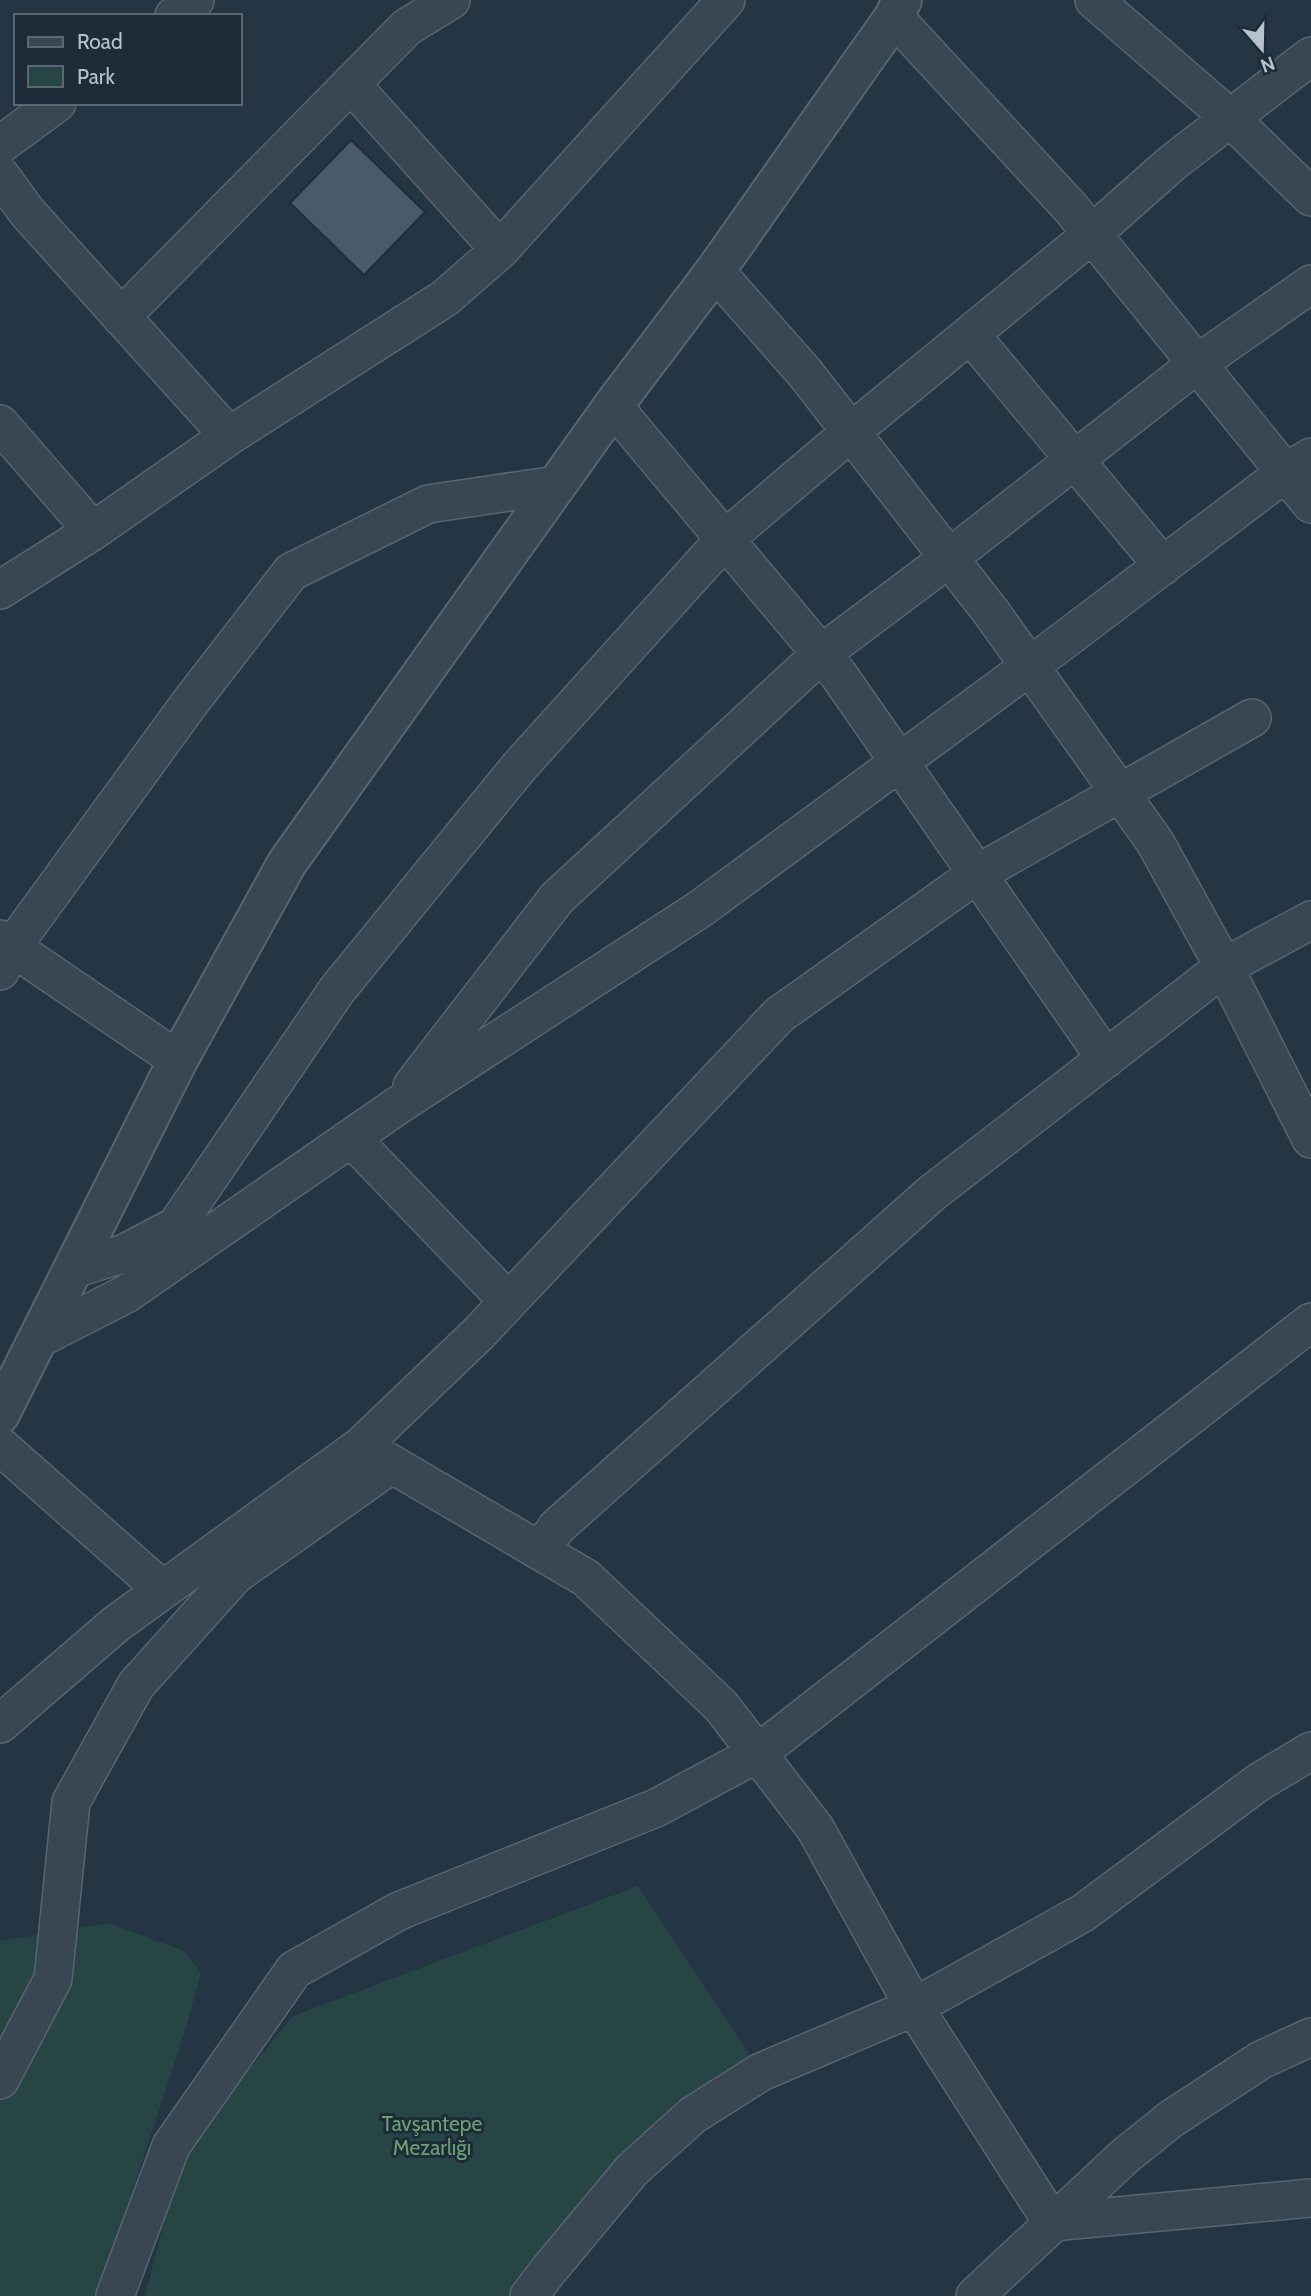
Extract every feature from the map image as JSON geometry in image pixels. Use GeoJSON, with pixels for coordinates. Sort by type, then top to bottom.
{"type":"FeatureCollection","features":[{"type":"Feature","properties":{"kind":"street"},"geometry":{"type":"LineString","coordinates":[[177,14],[195,0]]}},
{"type":"Feature","properties":{"kind":"street"},"geometry":{"type":"LineString","coordinates":[[121,317],[407,27],[451,0]]}},
{"type":"Feature","properties":{"kind":"street"},"geometry":{"type":"LineString","coordinates":[[0,590],[93,531],[229,436],[444,298],[499,250],[726,0]]}},
{"type":"Feature","properties":{"kind":"street"},"geometry":{"type":"LineString","coordinates":[[1094,0],[1229,117],[1311,197]]}},
{"type":"Feature","properties":{"kind":"street"},"geometry":{"type":"LineString","coordinates":[[0,1414],[178,1060],[287,863],[613,406],[715,271],[898,8],[1070,207],[1197,364],[1298,465],[1311,504]]}},
{"type":"Feature","properties":{"kind":"street"},"geometry":{"type":"LineString","coordinates":[[74,1269],[125,1253],[176,1226],[337,990],[519,766],[725,539],[1092,234],[1172,163],[1311,56]]}},
{"type":"Feature","properties":{"kind":"street"},"geometry":{"type":"LineString","coordinates":[[351,84],[499,250]]}},
{"type":"Feature","properties":{"kind":"street"},"geometry":{"type":"LineString","coordinates":[[0,145],[54,105]]}},
{"type":"Feature","properties":{"kind":"street"},"geometry":{"type":"LineString","coordinates":[[0,176],[27,212],[229,436]]}},
{"type":"Feature","properties":{"kind":"street"},"geometry":{"type":"LineString","coordinates":[[715,271],[805,373],[949,558],[1030,666],[1155,842],[1224,967],[1311,1139]]}},
{"type":"Feature","properties":{"kind":"street"},"geometry":{"type":"LineString","coordinates":[[397,1106],[557,898],[821,654],[949,558],[1197,364],[1311,284]]}},
{"type":"Feature","properties":{"kind":"street"},"geometry":{"type":"LineString","coordinates":[[970,334],[1163,566]]}},
{"type":"Feature","properties":{"kind":"street"},"geometry":{"type":"LineString","coordinates":[[613,406],[838,674],[1105,1059]]}},
{"type":"Feature","properties":{"kind":"street"},"geometry":{"type":"LineString","coordinates":[[0,424],[93,531]]}},
{"type":"Feature","properties":{"kind":"street"},"geometry":{"type":"LineString","coordinates":[[40,1338],[126,1294],[397,1106],[700,909],[1298,465]]}},
{"type":"Feature","properties":{"kind":"street"},"geometry":{"type":"LineString","coordinates":[[178,1060],[4,952],[291,572],[428,504],[556,485]]}},
{"type":"Feature","properties":{"kind":"street"},"geometry":{"type":"LineString","coordinates":[[0,2080],[53,1979],[71,1802],[136,1685],[235,1575],[377,1455],[508,1301],[779,1015],[976,874],[1252,718]]}},
{"type":"Feature","properties":{"kind":"street"},"geometry":{"type":"LineString","coordinates":[[540,1551],[557,1527],[932,1193],[1224,967],[1311,920]]}},
{"type":"Feature","properties":{"kind":"street"},"geometry":{"type":"LineString","coordinates":[[351,1138],[508,1301]]}},
{"type":"Feature","properties":{"kind":"street"},"geometry":{"type":"LineString","coordinates":[[115,2296],[170,2146],[294,1970],[399,1911],[656,1808],[758,1753],[1311,1322]]}},
{"type":"Feature","properties":{"kind":"street"},"geometry":{"type":"LineString","coordinates":[[0,1446],[163,1590]]}},
{"type":"Feature","properties":{"kind":"street"},"geometry":{"type":"LineString","coordinates":[[377,1455],[586,1578],[721,1706],[816,1828],[914,2007],[1052,2222]]}},
{"type":"Feature","properties":{"kind":"street"},"geometry":{"type":"LineString","coordinates":[[0,1724],[116,1625],[163,1590],[377,1455]]}},
{"type":"Feature","properties":{"kind":"street"},"geometry":{"type":"LineString","coordinates":[[529,2296],[632,2170],[693,2115],[761,2072],[914,2007],[1083,1913],[1259,1782],[1311,1751]]}},
{"type":"Feature","properties":{"kind":"street"},"geometry":{"type":"LineString","coordinates":[[975,2296],[1125,2156],[1171,2119],[1261,2060],[1311,2037]]}},
{"type":"Feature","properties":{"kind":"street"},"geometry":{"type":"LineString","coordinates":[[1052,2222],[1311,2198]]}},
{"type":"Feature","properties":{"kind":"green space","name":"Tavşantepe Mezarlığı"},"geometry":{"type":"Polygon","coordinates":[[[638,1886],[761,2072],[524,2296],[145,2296],[182,2151],[293,2016],[638,1886]]]}},
{"type":"Feature","properties":{"kind":"green space"},"geometry":{"type":"Polygon","coordinates":[[[109,1923],[184,1951],[201,1973],[185,2031],[98,2296],[0,2296],[0,1941],[109,1923]]]}},
{"type":"Feature","properties":{"kind":"building"},"geometry":{"type":"Polygon","coordinates":[[[351,140],[425,212],[364,275],[290,203],[351,140]]]}}]}
